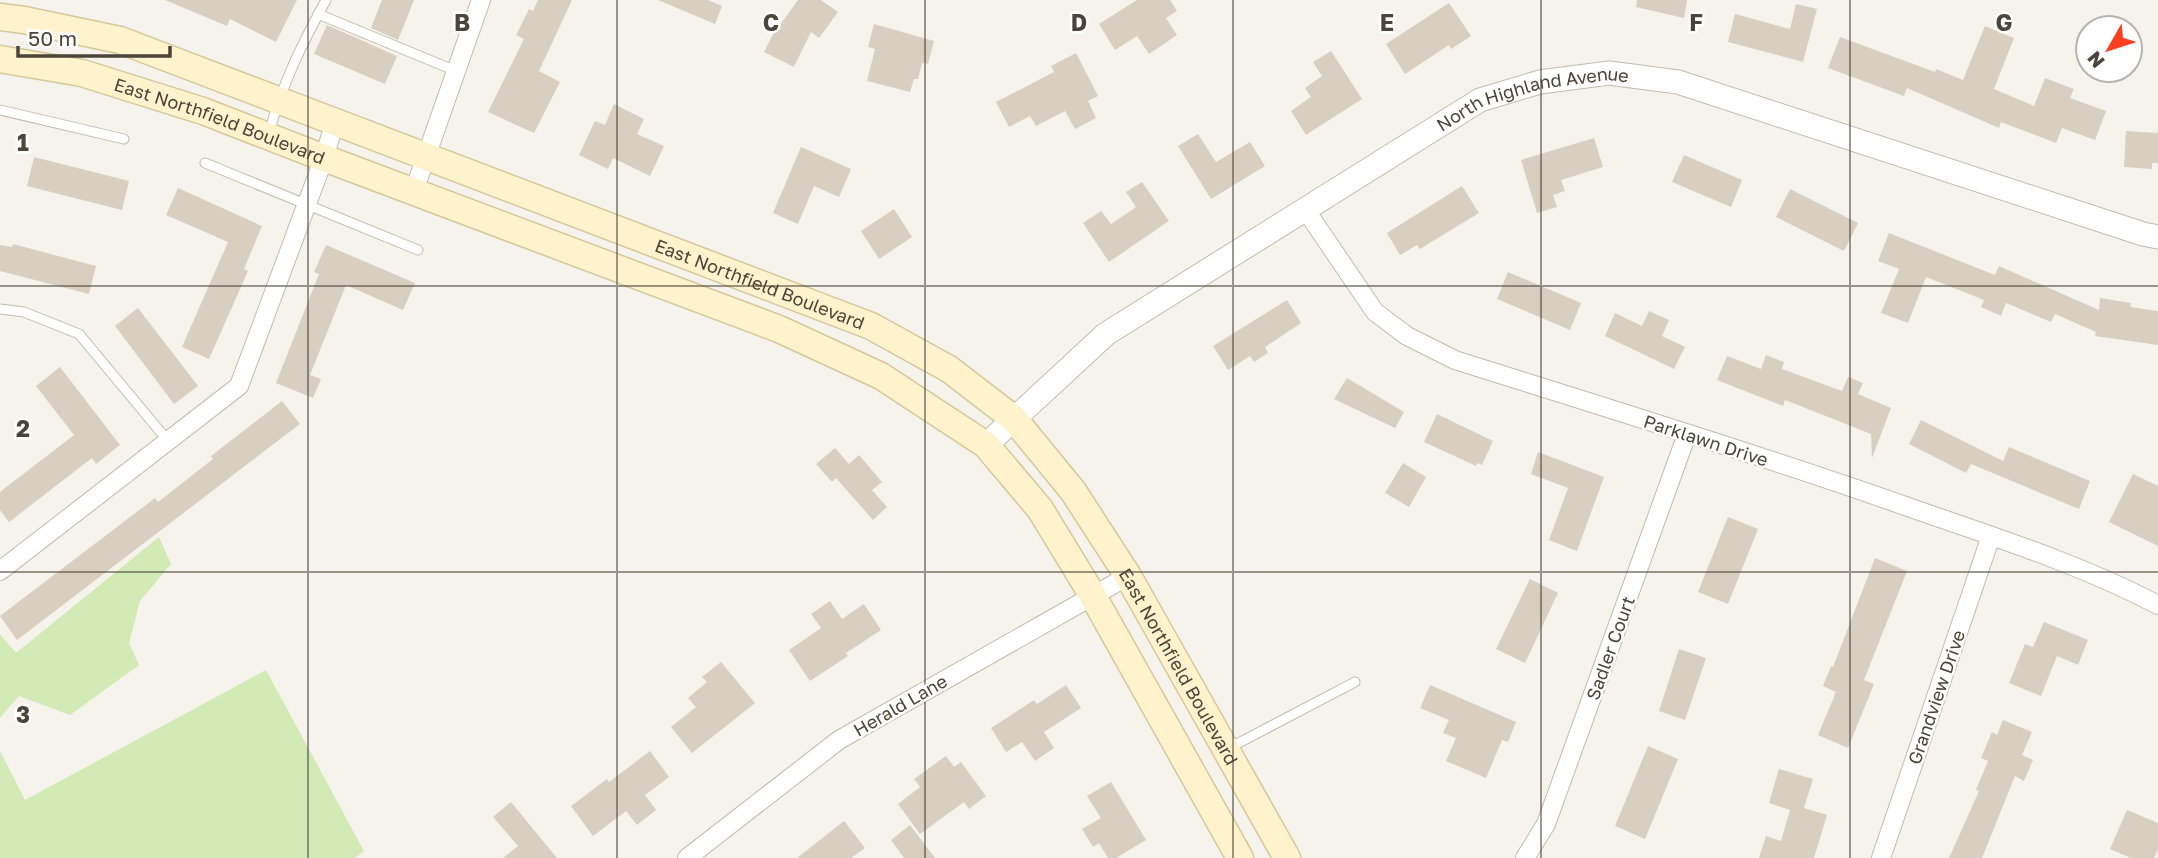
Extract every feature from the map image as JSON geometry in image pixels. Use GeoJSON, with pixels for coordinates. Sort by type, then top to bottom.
{"type":"FeatureCollection","features":[{"type":"Feature","properties":{"kind":"main road","name":"East Northfield Boulevard"},"geometry":{"type":"LineString","coordinates":[[0,17],[120,40],[871,326],[949,369],[1014,419],[1073,491],[1128,576],[1287,858]]}},
{"type":"Feature","properties":{"kind":"main road","name":"East Northfield Boulevard"},"geometry":{"type":"LineString","coordinates":[[0,59],[82,73],[204,111],[779,329],[881,376],[986,445],[1040,509],[1093,596],[1240,858]]}},
{"type":"Feature","properties":{"kind":"street"},"geometry":{"type":"LineString","coordinates":[[414,191],[481,0]]}},
{"type":"Feature","properties":{"kind":"street","name":"North Highland Avenue"},"geometry":{"type":"LineString","coordinates":[[986,445],[1106,334],[1480,100],[1540,82],[1609,74],[1678,82],[2158,237]]}},
{"type":"Feature","properties":{"kind":"street"},"geometry":{"type":"LineString","coordinates":[[0,571],[239,386],[324,158],[335,121]]}},
{"type":"Feature","properties":{"kind":"street","name":"Parklawn Drive"},"geometry":{"type":"LineString","coordinates":[[1305,209],[1375,312],[1407,336],[1455,360],[1852,487],[2120,585],[2158,605]]}},
{"type":"Feature","properties":{"kind":"street","name":"Sadler Court"},"geometry":{"type":"LineString","coordinates":[[1525,858],[1546,824],[1687,434]]}},
{"type":"Feature","properties":{"kind":"street","name":"Grandview Drive"},"geometry":{"type":"LineString","coordinates":[[1881,858],[1991,536]]}},
{"type":"Feature","properties":{"kind":"street","name":"Herald Lane"},"geometry":{"type":"LineString","coordinates":[[687,858],[839,740],[1128,576]]}},
{"type":"Feature","properties":{"kind":"lane"},"geometry":{"type":"LineString","coordinates":[[269,136],[278,100],[296,55],[326,0]]}},
{"type":"Feature","properties":{"kind":"lane"},"geometry":{"type":"LineString","coordinates":[[318,14],[456,71]]}},
{"type":"Feature","properties":{"kind":"lane"},"geometry":{"type":"LineString","coordinates":[[0,110],[124,139]]}},
{"type":"Feature","properties":{"kind":"lane"},"geometry":{"type":"LineString","coordinates":[[205,163],[418,250]]}},
{"type":"Feature","properties":{"kind":"lane"},"geometry":{"type":"LineString","coordinates":[[0,309],[24,312],[79,334],[168,441]]}},
{"type":"Feature","properties":{"kind":"lane"},"geometry":{"type":"LineString","coordinates":[[1226,750],[1355,682]]}},
{"type":"Feature","properties":{"kind":"green space"},"geometry":{"type":"Polygon","coordinates":[[[159,537],[171,564],[140,601],[129,643],[139,665],[70,715],[19,696],[0,718],[0,634],[16,653],[159,537]]]}},
{"type":"Feature","properties":{"kind":"green space"},"geometry":{"type":"Polygon","coordinates":[[[266,670],[364,851],[355,858],[0,858],[0,751],[25,800],[266,670]]]}},
{"type":"Feature","properties":{"kind":"building"},"geometry":{"type":"Polygon","coordinates":[[[165,0],[297,0],[276,42],[230,19],[227,26],[165,0]]]}},
{"type":"Feature","properties":{"kind":"building"},"geometry":{"type":"Polygon","coordinates":[[[382,0],[414,0],[398,40],[371,28],[382,0]]]}},
{"type":"Feature","properties":{"kind":"building"},"geometry":{"type":"Polygon","coordinates":[[[538,0],[572,0],[539,71],[560,82],[534,133],[488,112],[524,39],[516,35],[529,9],[533,11],[538,0]]]}},
{"type":"Feature","properties":{"kind":"building"},"geometry":{"type":"Polygon","coordinates":[[[658,0],[708,0],[722,6],[715,24],[658,0]]]}},
{"type":"Feature","properties":{"kind":"building"},"geometry":{"type":"Polygon","coordinates":[[[798,0],[821,0],[838,12],[819,38],[811,32],[794,67],[764,52],[798,0]]]}},
{"type":"Feature","properties":{"kind":"building"},"geometry":{"type":"Polygon","coordinates":[[[1137,0],[1170,0],[1177,11],[1166,18],[1177,35],[1149,54],[1137,36],[1115,50],[1099,24],[1137,0]]]}},
{"type":"Feature","properties":{"kind":"building"},"geometry":{"type":"Polygon","coordinates":[[[1637,0],[1687,0],[1684,18],[1636,7],[1637,0]]]}},
{"type":"Feature","properties":{"kind":"building"},"geometry":{"type":"Polygon","coordinates":[[[1449,3],[1471,36],[1451,49],[1449,45],[1405,74],[1386,44],[1449,3]]]}},
{"type":"Feature","properties":{"kind":"building"},"geometry":{"type":"Polygon","coordinates":[[[1796,4],[1817,9],[1803,62],[1728,42],[1735,14],[1790,29],[1796,4]]]}},
{"type":"Feature","properties":{"kind":"building"},"geometry":{"type":"Polygon","coordinates":[[[874,24],[934,41],[928,64],[922,63],[918,79],[914,79],[910,92],[867,81],[875,49],[868,47],[874,24]]]}},
{"type":"Feature","properties":{"kind":"building"},"geometry":{"type":"Polygon","coordinates":[[[327,25],[397,56],[385,84],[314,54],[327,25]]]}},
{"type":"Feature","properties":{"kind":"building"},"geometry":{"type":"Polygon","coordinates":[[[1985,26],[2014,38],[1994,89],[2034,106],[2045,78],[2074,89],[2070,98],[2106,111],[2095,140],[2062,128],[2056,143],[2001,122],[1999,128],[1907,88],[1904,96],[1828,68],[1840,37],[1963,80],[1985,26]]]}},
{"type":"Feature","properties":{"kind":"building"},"geometry":{"type":"Polygon","coordinates":[[[1331,51],[1362,99],[1306,135],[1291,111],[1311,97],[1305,88],[1322,76],[1313,62],[1331,51]]]}},
{"type":"Feature","properties":{"kind":"building"},"geometry":{"type":"Polygon","coordinates":[[[1076,53],[1098,96],[1088,101],[1096,118],[1075,129],[1065,111],[1036,126],[1030,116],[1009,127],[996,102],[1054,72],[1051,66],[1076,53]]]}},
{"type":"Feature","properties":{"kind":"building"},"geometry":{"type":"Polygon","coordinates":[[[614,104],[644,119],[637,134],[664,146],[650,176],[613,158],[608,169],[579,155],[595,121],[605,125],[614,104]]]}},
{"type":"Feature","properties":{"kind":"building"},"geometry":{"type":"Polygon","coordinates":[[[2126,131],[2158,133],[2158,163],[2152,163],[2152,169],[2124,167],[2126,131]]]}},
{"type":"Feature","properties":{"kind":"building"},"geometry":{"type":"Polygon","coordinates":[[[1198,134],[1216,162],[1250,142],[1265,166],[1211,199],[1178,146],[1198,134]]]}},
{"type":"Feature","properties":{"kind":"building"},"geometry":{"type":"Polygon","coordinates":[[[1594,138],[1603,167],[1561,180],[1565,191],[1553,195],[1557,207],[1537,213],[1521,160],[1594,138]]]}},
{"type":"Feature","properties":{"kind":"building"},"geometry":{"type":"Polygon","coordinates":[[[801,147],[851,169],[839,197],[814,186],[798,224],[773,213],[801,147]]]}},
{"type":"Feature","properties":{"kind":"building"},"geometry":{"type":"Polygon","coordinates":[[[1684,155],[1742,180],[1731,207],[1672,182],[1684,155]]]}},
{"type":"Feature","properties":{"kind":"building"},"geometry":{"type":"Polygon","coordinates":[[[34,157],[129,181],[122,210],[27,186],[34,157]]]}},
{"type":"Feature","properties":{"kind":"building"},"geometry":{"type":"Polygon","coordinates":[[[1142,182],[1169,221],[1109,262],[1083,223],[1101,211],[1111,224],[1136,207],[1126,192],[1142,182]]]}},
{"type":"Feature","properties":{"kind":"building"},"geometry":{"type":"Polygon","coordinates":[[[1462,186],[1479,213],[1420,249],[1417,245],[1400,255],[1387,233],[1462,186]]]}},
{"type":"Feature","properties":{"kind":"building"},"geometry":{"type":"Polygon","coordinates":[[[178,188],[262,226],[244,269],[248,271],[209,359],[182,347],[228,242],[166,215],[178,188]]]}},
{"type":"Feature","properties":{"kind":"building"},"geometry":{"type":"Polygon","coordinates":[[[1790,189],[1858,223],[1844,251],[1776,217],[1790,189]]]}},
{"type":"Feature","properties":{"kind":"building"},"geometry":{"type":"Polygon","coordinates":[[[894,209],[912,237],[879,259],[861,231],[894,209]]]}},
{"type":"Feature","properties":{"kind":"building"},"geometry":{"type":"Polygon","coordinates":[[[1889,233],[1995,275],[1999,266],[2099,310],[2100,298],[2131,303],[2130,307],[2158,311],[2158,345],[2095,336],[2096,332],[2055,314],[2051,322],[2006,303],[2001,316],[1981,307],[1984,300],[1926,277],[1908,323],[1881,313],[1899,269],[1878,261],[1889,233]]]}},
{"type":"Feature","properties":{"kind":"building"},"geometry":{"type":"Polygon","coordinates":[[[13,244],[96,266],[89,294],[0,271],[0,245],[12,247],[13,244]]]}},
{"type":"Feature","properties":{"kind":"building"},"geometry":{"type":"Polygon","coordinates":[[[326,245],[415,283],[403,310],[346,285],[310,375],[321,379],[313,398],[276,383],[319,274],[314,272],[326,245]]]}},
{"type":"Feature","properties":{"kind":"building"},"geometry":{"type":"Polygon","coordinates":[[[1508,272],[1581,303],[1570,330],[1497,299],[1508,272]]]}},
{"type":"Feature","properties":{"kind":"building"},"geometry":{"type":"Polygon","coordinates":[[[1287,300],[1301,323],[1265,347],[1268,353],[1254,362],[1250,356],[1228,370],[1213,346],[1287,300]]]}},
{"type":"Feature","properties":{"kind":"building"},"geometry":{"type":"Polygon","coordinates":[[[138,308],[198,386],[174,404],[115,326],[138,308]]]}},
{"type":"Feature","properties":{"kind":"building"},"geometry":{"type":"Polygon","coordinates":[[[1649,311],[1669,320],[1662,336],[1685,347],[1674,369],[1605,336],[1615,313],[1642,326],[1649,311]]]}},
{"type":"Feature","properties":{"kind":"building"},"geometry":{"type":"Polygon","coordinates":[[[1766,355],[1784,362],[1782,369],[1842,391],[1848,377],[1863,383],[1858,394],[1891,408],[1872,458],[1871,434],[1785,400],[1783,406],[1717,380],[1727,356],[1761,369],[1766,355]]]}},
{"type":"Feature","properties":{"kind":"building"},"geometry":{"type":"Polygon","coordinates":[[[60,367],[120,445],[96,464],[92,458],[9,522],[0,510],[0,492],[74,435],[36,386],[60,367]]]}},
{"type":"Feature","properties":{"kind":"building"},"geometry":{"type":"Polygon","coordinates":[[[1347,378],[1404,412],[1395,428],[1334,399],[1347,378]]]}},
{"type":"Feature","properties":{"kind":"building"},"geometry":{"type":"Polygon","coordinates":[[[282,401],[300,424],[17,640],[0,616],[155,498],[158,502],[213,459],[211,456],[282,401]]]}},
{"type":"Feature","properties":{"kind":"building"},"geometry":{"type":"Polygon","coordinates":[[[1437,414],[1493,441],[1482,465],[1477,463],[1476,466],[1424,442],[1437,414]]]}},
{"type":"Feature","properties":{"kind":"building"},"geometry":{"type":"Polygon","coordinates":[[[1921,420],[2003,461],[2009,447],[2090,481],[2079,509],[1971,464],[1966,473],[1909,444],[1921,420]]]}},
{"type":"Feature","properties":{"kind":"building"},"geometry":{"type":"Polygon","coordinates":[[[835,448],[849,464],[859,455],[882,482],[872,490],[887,507],[873,520],[836,478],[832,482],[816,464],[835,448]]]}},
{"type":"Feature","properties":{"kind":"building"},"geometry":{"type":"Polygon","coordinates":[[[1538,452],[1604,477],[1577,551],[1549,540],[1568,488],[1531,474],[1538,452]]]}},
{"type":"Feature","properties":{"kind":"building"},"geometry":{"type":"Polygon","coordinates":[[[1403,463],[1426,477],[1409,507],[1385,493],[1403,463]]]}},
{"type":"Feature","properties":{"kind":"building"},"geometry":{"type":"Polygon","coordinates":[[[2133,474],[2158,486],[2158,546],[2109,522],[2133,474]]]}},
{"type":"Feature","properties":{"kind":"building"},"geometry":{"type":"Polygon","coordinates":[[[1728,517],[1758,529],[1728,604],[1698,592],[1728,517]]]}},
{"type":"Feature","properties":{"kind":"building"},"geometry":{"type":"Polygon","coordinates":[[[1875,558],[1907,571],[1864,680],[1874,684],[1848,748],[1818,735],[1836,692],[1823,686],[1831,666],[1833,667],[1875,558]]]}},
{"type":"Feature","properties":{"kind":"building"},"geometry":{"type":"Polygon","coordinates":[[[1530,579],[1558,593],[1525,663],[1496,649],[1530,579]]]}},
{"type":"Feature","properties":{"kind":"building"},"geometry":{"type":"Polygon","coordinates":[[[830,601],[842,619],[864,604],[881,630],[810,681],[789,650],[821,628],[811,614],[830,601]]]}},
{"type":"Feature","properties":{"kind":"building"},"geometry":{"type":"Polygon","coordinates":[[[2044,622],[2088,640],[2078,665],[2057,656],[2041,696],[2009,683],[2025,644],[2033,647],[2044,622]]]}},
{"type":"Feature","properties":{"kind":"building"},"geometry":{"type":"Polygon","coordinates":[[[1679,649],[1706,658],[1685,720],[1659,711],[1679,649]]]}},
{"type":"Feature","properties":{"kind":"building"},"geometry":{"type":"Polygon","coordinates":[[[721,662],[755,703],[692,753],[671,727],[696,707],[688,698],[707,682],[702,677],[721,662]]]}},
{"type":"Feature","properties":{"kind":"building"},"geometry":{"type":"Polygon","coordinates":[[[1066,685],[1081,708],[1044,732],[1054,748],[1035,761],[1022,742],[1006,752],[991,728],[1034,700],[1037,704],[1066,685]]]}},
{"type":"Feature","properties":{"kind":"building"},"geometry":{"type":"Polygon","coordinates":[[[1430,685],[1516,722],[1508,742],[1502,740],[1486,778],[1446,761],[1456,738],[1443,733],[1449,720],[1420,708],[1430,685]]]}},
{"type":"Feature","properties":{"kind":"building"},"geometry":{"type":"Polygon","coordinates":[[[2003,720],[2032,732],[2022,755],[2033,760],[2024,781],[2015,776],[1982,858],[1949,858],[1979,791],[1976,790],[1988,761],[1981,758],[1992,732],[1997,735],[2003,720]]]}},
{"type":"Feature","properties":{"kind":"building"},"geometry":{"type":"Polygon","coordinates":[[[1648,746],[1678,759],[1645,839],[1615,826],[1648,746]]]}},
{"type":"Feature","properties":{"kind":"building"},"geometry":{"type":"Polygon","coordinates":[[[650,751],[669,777],[645,795],[656,810],[637,825],[626,811],[593,836],[571,806],[650,751]]]}},
{"type":"Feature","properties":{"kind":"building"},"geometry":{"type":"Polygon","coordinates":[[[946,756],[954,767],[961,762],[986,796],[969,809],[964,802],[920,834],[898,804],[920,787],[914,779],[946,756]]]}},
{"type":"Feature","properties":{"kind":"building"},"geometry":{"type":"Polygon","coordinates":[[[1779,769],[1813,779],[1804,808],[1827,815],[1814,858],[1759,858],[1766,836],[1781,841],[1790,810],[1769,803],[1779,769]]]}},
{"type":"Feature","properties":{"kind":"building"},"geometry":{"type":"Polygon","coordinates":[[[1111,782],[1146,840],[1116,858],[1108,858],[1099,843],[1093,847],[1082,829],[1101,818],[1087,796],[1111,782]]]}},
{"type":"Feature","properties":{"kind":"building"},"geometry":{"type":"Polygon","coordinates":[[[511,802],[557,858],[503,858],[518,846],[493,817],[511,802]]]}},
{"type":"Feature","properties":{"kind":"building"},"geometry":{"type":"Polygon","coordinates":[[[2127,810],[2158,823],[2158,849],[2154,858],[2131,858],[2110,849],[2127,810]]]}},
{"type":"Feature","properties":{"kind":"building"},"geometry":{"type":"Polygon","coordinates":[[[844,821],[865,848],[851,858],[797,858],[844,821]]]}},
{"type":"Feature","properties":{"kind":"building"},"geometry":{"type":"Polygon","coordinates":[[[910,825],[935,858],[904,858],[891,840],[910,825]]]}}]}
